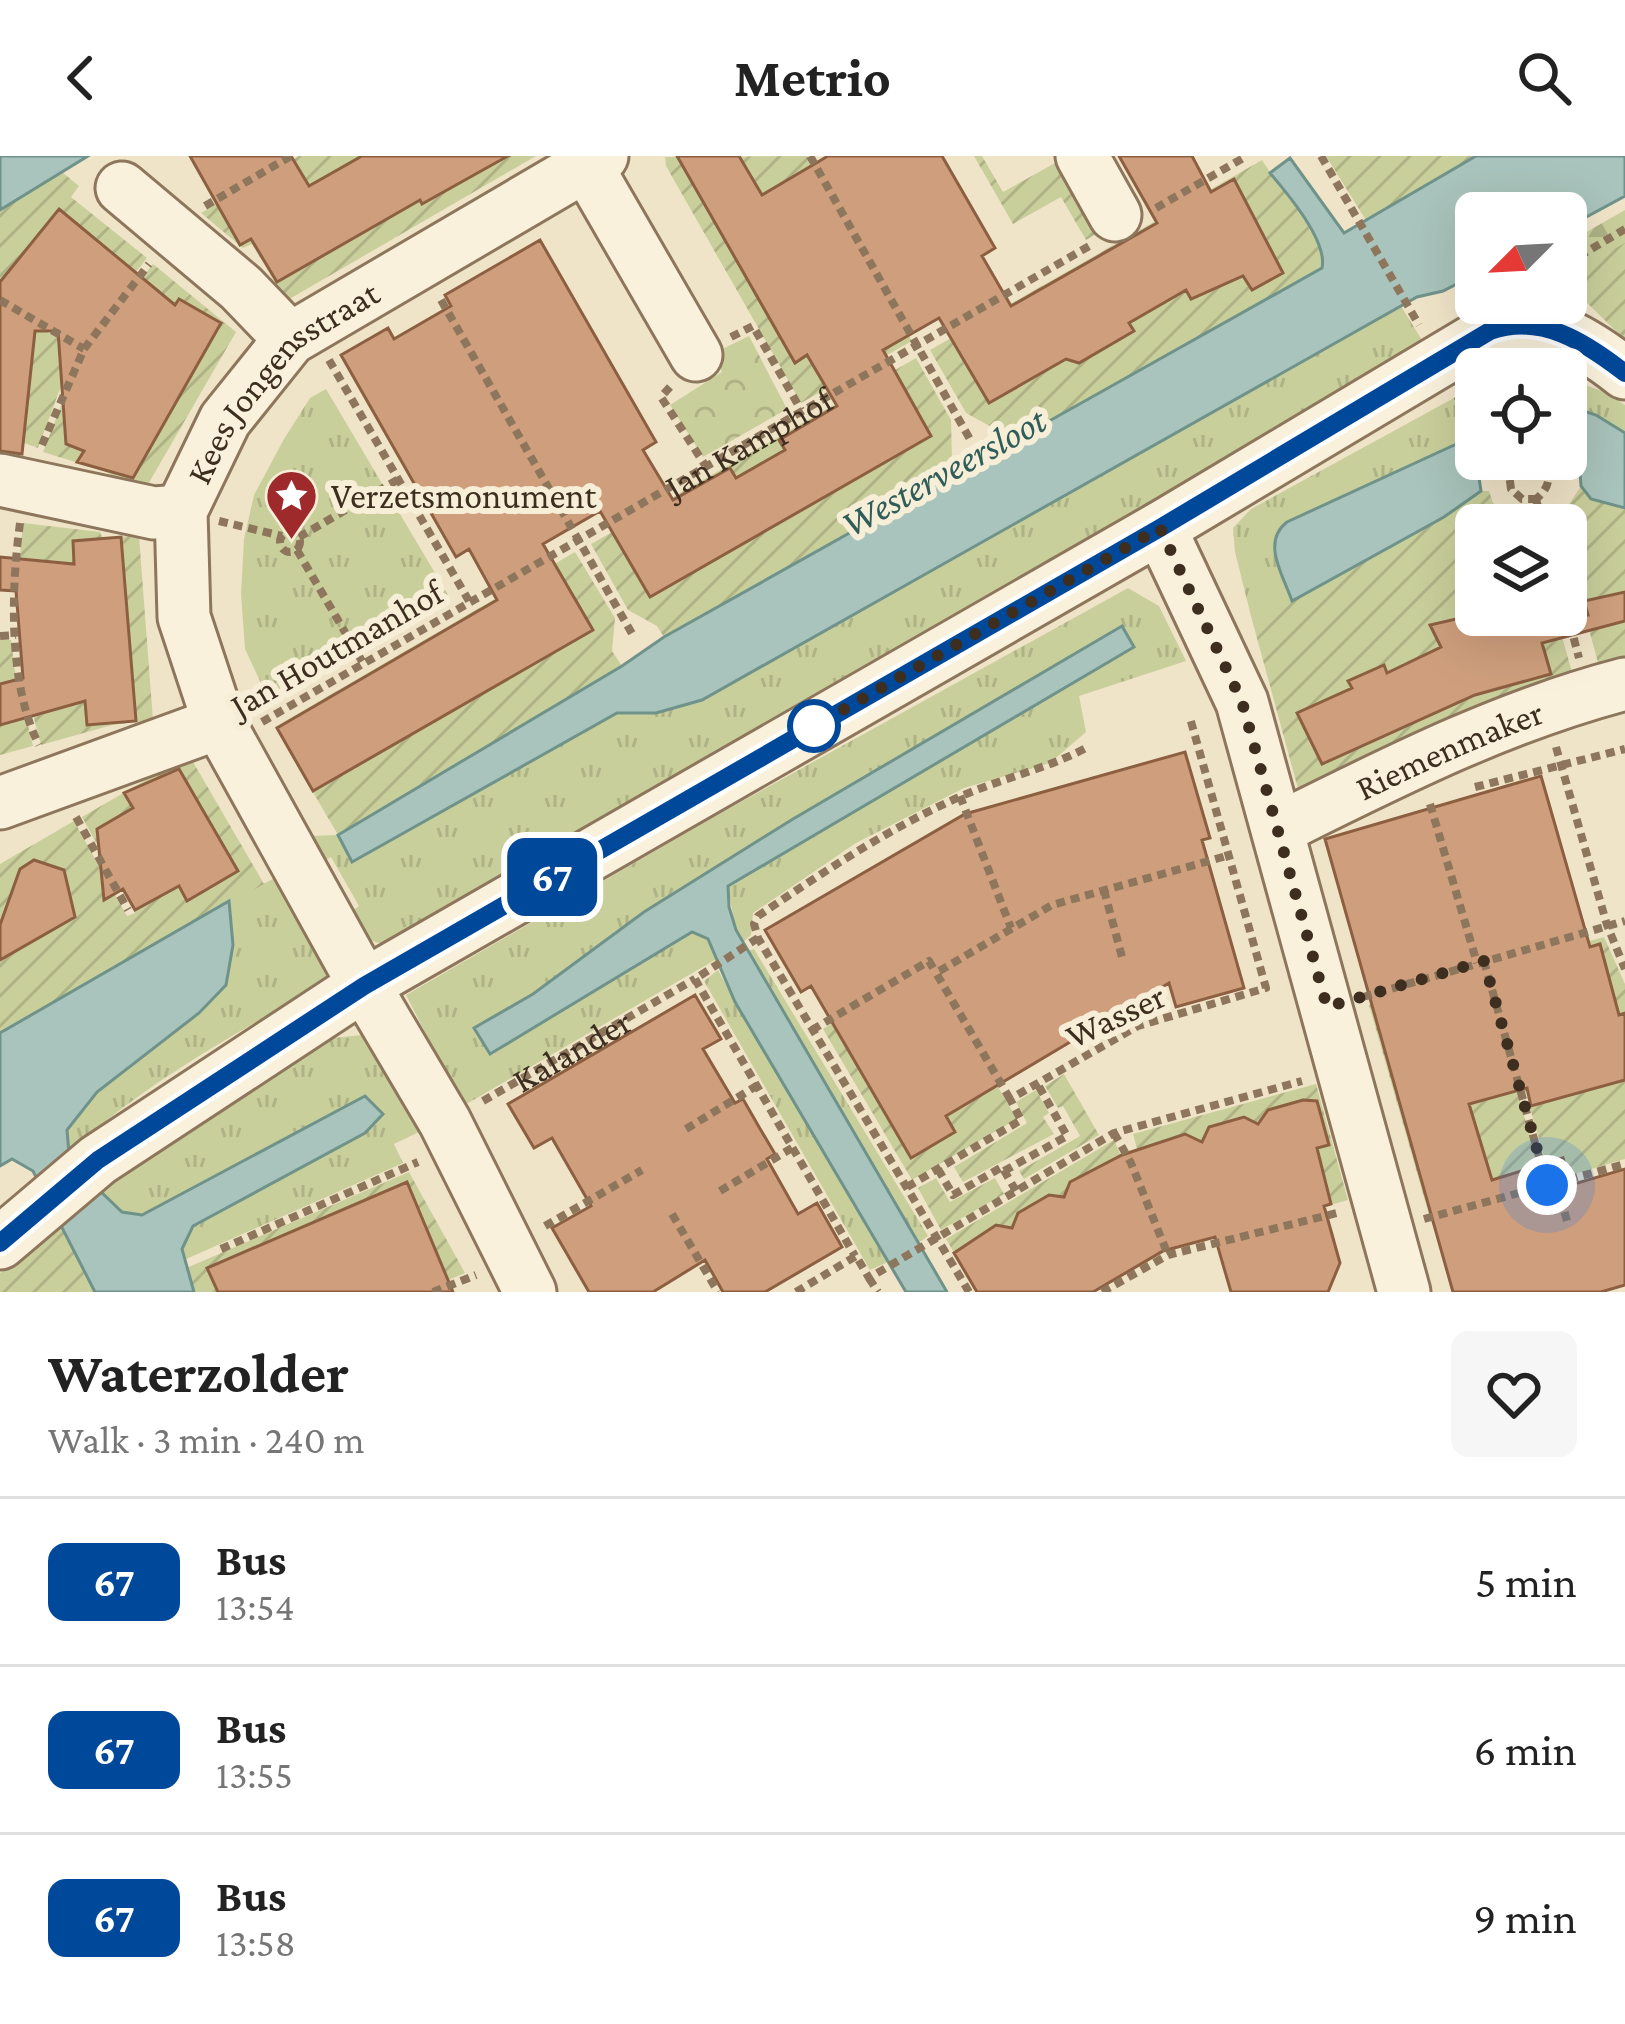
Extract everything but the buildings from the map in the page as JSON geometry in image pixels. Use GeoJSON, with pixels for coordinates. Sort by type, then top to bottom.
{"type":"FeatureCollection","features":[{"type":"Feature","properties":{"kind":"street"},"geometry":{"type":"LineString","coordinates":[[1082,156],[1119,223]]}},
{"type":"Feature","properties":{"kind":"street"},"geometry":{"type":"LineString","coordinates":[[594,160],[696,355]]}},
{"type":"Feature","properties":{"kind":"street","name":"Kees Jongensstraat"},"geometry":{"type":"LineString","coordinates":[[364,986],[224,732],[184,617],[181,511],[225,420],[300,333],[594,160]]}},
{"type":"Feature","properties":{"kind":"street"},"geometry":{"type":"LineString","coordinates":[[122,188],[300,333]]}},
{"type":"Feature","properties":{"kind":"street"},"geometry":{"type":"LineString","coordinates":[[16,1231],[98,1160],[364,986],[1502,327],[1536,324],[1587,344],[1625,373]]}},
{"type":"Feature","properties":{"kind":"street"},"geometry":{"type":"LineString","coordinates":[[0,480],[154,512],[181,511]]}},
{"type":"Feature","properties":{"kind":"street"},"geometry":{"type":"LineString","coordinates":[[1160,528],[1242,702],[1404,1292]]}},
{"type":"Feature","properties":{"kind":"street","name":"Riemenmaker"},"geometry":{"type":"LineString","coordinates":[[1278,829],[1432,752],[1625,685]]}},
{"type":"Feature","properties":{"kind":"street"},"geometry":{"type":"LineString","coordinates":[[0,802],[224,732]]}},
{"type":"Feature","properties":{"kind":"street"},"geometry":{"type":"LineString","coordinates":[[364,986],[451,1133],[530,1292]]}},
{"type":"Feature","properties":{"kind":"path"},"geometry":{"type":"LineString","coordinates":[[810,156],[971,441]]}},
{"type":"Feature","properties":{"kind":"path","name":"Jan Kamphof"},"geometry":{"type":"LineString","coordinates":[[580,537],[1119,223],[1247,156]]}},
{"type":"Feature","properties":{"kind":"path"},"geometry":{"type":"LineString","coordinates":[[1321,156],[1414,316]]}},
{"type":"Feature","properties":{"kind":"path"},"geometry":{"type":"LineString","coordinates":[[1587,252],[1625,229]]}},
{"type":"Feature","properties":{"kind":"path"},"geometry":{"type":"LineString","coordinates":[[419,263],[634,637]]}},
{"type":"Feature","properties":{"kind":"path"},"geometry":{"type":"LineString","coordinates":[[0,301],[84,349]]}},
{"type":"Feature","properties":{"kind":"path","name":"Jan Houtmanhof"},"geometry":{"type":"LineString","coordinates":[[300,333],[399,479],[470,602]]}},
{"type":"Feature","properties":{"kind":"path"},"geometry":{"type":"LineString","coordinates":[[299,537],[399,479]]}},
{"type":"Feature","properties":{"kind":"path"},"geometry":{"type":"LineString","coordinates":[[1509,480],[1510,489],[1522,499],[1535,499],[1550,480]]}},
{"type":"Feature","properties":{"kind":"path"},"geometry":{"type":"LineString","coordinates":[[1535,499],[1537,504]]}},
{"type":"Feature","properties":{"kind":"path"},"geometry":{"type":"LineString","coordinates":[[181,511],[282,536],[291,531],[299,537]]}},
{"type":"Feature","properties":{"kind":"path"},"geometry":{"type":"LineString","coordinates":[[282,536],[282,548],[297,550]]}},
{"type":"Feature","properties":{"kind":"path"},"geometry":{"type":"LineString","coordinates":[[299,537],[297,550],[362,663]]}},
{"type":"Feature","properties":{"kind":"path","name":"Jan Houtmanhof"},"geometry":{"type":"LineString","coordinates":[[224,732],[362,663],[580,537]]}},
{"type":"Feature","properties":{"kind":"path"},"geometry":{"type":"LineString","coordinates":[[0,636],[16,635]]}},
{"type":"Feature","properties":{"kind":"path"},"geometry":{"type":"LineString","coordinates":[[1546,710],[1607,926],[1625,969]]}},
{"type":"Feature","properties":{"kind":"path"},"geometry":{"type":"LineString","coordinates":[[935,973],[1052,904],[1229,855],[1190,718]]}},
{"type":"Feature","properties":{"kind":"path"},"geometry":{"type":"LineString","coordinates":[[969,1292],[758,938],[754,924],[758,916],[859,848],[960,796],[1053,766],[1086,748]]}},
{"type":"Feature","properties":{"kind":"path"},"geometry":{"type":"LineString","coordinates":[[1473,788],[1625,749]]}},
{"type":"Feature","properties":{"kind":"path"},"geometry":{"type":"LineString","coordinates":[[960,796],[1011,928]]}},
{"type":"Feature","properties":{"kind":"path"},"geometry":{"type":"LineString","coordinates":[[1429,800],[1568,1225]]}},
{"type":"Feature","properties":{"kind":"path","name":"Wasser"},"geometry":{"type":"LineString","coordinates":[[1010,1099],[1138,1026],[1266,988],[1229,855]]}},
{"type":"Feature","properties":{"kind":"path"},"geometry":{"type":"LineString","coordinates":[[1104,890],[1122,957]]}},
{"type":"Feature","properties":{"kind":"path"},"geometry":{"type":"LineString","coordinates":[[1327,1007],[1625,921]]}},
{"type":"Feature","properties":{"kind":"path","name":"Kalander"},"geometry":{"type":"LineString","coordinates":[[221,1249],[451,1133],[758,938]]}},
{"type":"Feature","properties":{"kind":"path"},"geometry":{"type":"LineString","coordinates":[[812,1030],[929,961],[1021,1120],[907,1187]]}},
{"type":"Feature","properties":{"kind":"path"},"geometry":{"type":"LineString","coordinates":[[695,979],[878,1292]]}},
{"type":"Feature","properties":{"kind":"path"},"geometry":{"type":"LineString","coordinates":[[869,1278],[1114,1133],[1344,1070]]}},
{"type":"Feature","properties":{"kind":"path"},"geometry":{"type":"LineString","coordinates":[[1004,1171],[1067,1136],[1037,1083]]}},
{"type":"Feature","properties":{"kind":"path"},"geometry":{"type":"LineString","coordinates":[[686,1129],[758,1085]]}},
{"type":"Feature","properties":{"kind":"path"},"geometry":{"type":"LineString","coordinates":[[1114,1133],[1131,1162],[1168,1255]]}},
{"type":"Feature","properties":{"kind":"path"},"geometry":{"type":"LineString","coordinates":[[720,1192],[792,1148]]}},
{"type":"Feature","properties":{"kind":"path"},"geometry":{"type":"LineString","coordinates":[[1102,1292],[1168,1255],[1337,1210],[1387,1229],[1625,1164]]}},
{"type":"Feature","properties":{"kind":"path"},"geometry":{"type":"LineString","coordinates":[[938,1168],[953,1195],[1002,1167],[1016,1191]]}},
{"type":"Feature","properties":{"kind":"path"},"geometry":{"type":"LineString","coordinates":[[539,1230],[642,1170]]}},
{"type":"Feature","properties":{"kind":"path"},"geometry":{"type":"LineString","coordinates":[[672,1214],[718,1292]]}},
{"type":"Feature","properties":{"kind":"path"},"geometry":{"type":"LineString","coordinates":[[796,1292],[856,1256]]}},
{"type":"Feature","properties":{"kind":"path"},"geometry":{"type":"LineString","coordinates":[[1120,1281],[1127,1292]]}},
{"type":"Feature","properties":{"kind":"green space"},"geometry":{"type":"Polygon","coordinates":[[[299,156],[536,156],[286,301],[252,244],[243,248],[201,213],[299,156]]]}},
{"type":"Feature","properties":{"kind":"green space"},"geometry":{"type":"Polygon","coordinates":[[[807,156],[912,341],[801,403],[665,157],[807,156]]]}},
{"type":"Feature","properties":{"kind":"green space"},"geometry":{"type":"Polygon","coordinates":[[[974,156],[982,156],[1003,192],[1055,163],[1096,234],[1086,240],[1061,197],[1013,224],[974,156]]]}},
{"type":"Feature","properties":{"kind":"green space"},"geometry":{"type":"Polygon","coordinates":[[[1326,156],[1476,156],[1367,222],[1326,156]]]}},
{"type":"Feature","properties":{"kind":"green space"},"geometry":{"type":"Polygon","coordinates":[[[1262,160],[1318,241],[1322,268],[1005,445],[995,429],[966,413],[930,350],[1262,160]]]}},
{"type":"Feature","properties":{"kind":"green space"},"geometry":{"type":"Polygon","coordinates":[[[62,172],[79,186],[71,197],[147,258],[102,315],[0,296],[0,210],[62,172]]]}},
{"type":"Feature","properties":{"kind":"green space"},"geometry":{"type":"Polygon","coordinates":[[[1625,210],[1625,284],[1587,271],[1587,232],[1625,210]]]}},
{"type":"Feature","properties":{"kind":"green space"},"geometry":{"type":"Polygon","coordinates":[[[1625,243],[1625,340],[1587,303],[1587,264],[1625,243]]]}},
{"type":"Feature","properties":{"kind":"green space"},"geometry":{"type":"Polygon","coordinates":[[[153,264],[236,332],[143,493],[104,471],[43,452],[71,380],[99,330],[153,264]]]}},
{"type":"Feature","properties":{"kind":"green space"},"geometry":{"type":"Polygon","coordinates":[[[0,305],[81,352],[63,381],[38,448],[0,434],[0,305]]]}},
{"type":"Feature","properties":{"kind":"green space"},"geometry":{"type":"Polygon","coordinates":[[[1401,306],[1428,350],[396,944],[367,938],[349,913],[359,906],[331,857],[324,861],[310,836],[338,835],[352,861],[617,713],[656,713],[702,700],[1401,306]]]}},
{"type":"Feature","properties":{"kind":"green space"},"geometry":{"type":"Polygon","coordinates":[[[749,336],[787,409],[703,457],[670,405],[722,372],[714,353],[749,336]]]}},
{"type":"Feature","properties":{"kind":"green space"},"geometry":{"type":"Polygon","coordinates":[[[916,358],[951,420],[952,460],[959,471],[664,637],[657,626],[628,610],[591,544],[916,358]]]}},
{"type":"Feature","properties":{"kind":"green space"},"geometry":{"type":"Polygon","coordinates":[[[1587,386],[1625,405],[1625,433],[1587,412],[1587,386]]]}},
{"type":"Feature","properties":{"kind":"green space"},"geometry":{"type":"Polygon","coordinates":[[[326,389],[448,595],[269,700],[245,649],[244,539],[254,495],[284,439],[310,398],[326,389]]]}},
{"type":"Feature","properties":{"kind":"green space"},"geometry":{"type":"Polygon","coordinates":[[[1455,397],[1455,445],[1287,522],[1279,530],[1275,549],[1292,601],[1252,620],[1233,528],[1251,509],[1455,397]]]}},
{"type":"Feature","properties":{"kind":"green space"},"geometry":{"type":"Polygon","coordinates":[[[1581,486],[1591,499],[1625,508],[1625,671],[1602,677],[1587,622],[1587,504],[1569,504],[1581,486]]]}},
{"type":"Feature","properties":{"kind":"green space"},"geometry":{"type":"Polygon","coordinates":[[[1489,491],[1495,504],[1462,504],[1489,491]]]}},
{"type":"Feature","properties":{"kind":"green space"},"geometry":{"type":"Polygon","coordinates":[[[1455,509],[1455,636],[1562,636],[1575,683],[1303,807],[1252,620],[1455,509]]]}},
{"type":"Feature","properties":{"kind":"green space"},"geometry":{"type":"Polygon","coordinates":[[[23,523],[100,532],[102,537],[139,536],[153,720],[112,725],[41,745],[21,669],[16,598],[23,523]]]}},
{"type":"Feature","properties":{"kind":"green space"},"geometry":{"type":"Polygon","coordinates":[[[575,552],[615,618],[612,651],[622,666],[338,835],[275,727],[575,552]]]}},
{"type":"Feature","properties":{"kind":"green space"},"geometry":{"type":"Polygon","coordinates":[[[1128,588],[1159,606],[1186,661],[1079,696],[1086,732],[1050,763],[964,788],[856,843],[753,913],[751,935],[739,946],[463,1106],[406,995],[719,814],[1128,588]],[[1123,627],[793,819],[644,912],[533,994],[475,1027],[490,1053],[692,931],[709,939],[735,929],[728,886],[1134,647],[1123,627]]]}},
{"type":"Feature","properties":{"kind":"green space"},"geometry":{"type":"Polygon","coordinates":[[[0,640],[11,640],[33,746],[0,755],[0,640]]]}},
{"type":"Feature","properties":{"kind":"green space"},"geometry":{"type":"Polygon","coordinates":[[[189,755],[264,884],[0,1033],[0,864],[74,821],[127,916],[135,913],[82,817],[189,755]]]}},
{"type":"Feature","properties":{"kind":"green space"},"geometry":{"type":"Polygon","coordinates":[[[281,875],[326,956],[331,980],[162,1080],[69,1152],[67,1130],[97,1092],[199,1013],[233,945],[229,901],[281,875]]]}},
{"type":"Feature","properties":{"kind":"green space"},"geometry":{"type":"Polygon","coordinates":[[[1604,937],[1625,984],[1625,1159],[1551,1181],[1490,968],[1604,937]]]}},
{"type":"Feature","properties":{"kind":"green space"},"geometry":{"type":"Polygon","coordinates":[[[754,949],[928,1236],[918,1243],[748,951],[754,949]]]}},
{"type":"Feature","properties":{"kind":"green space"},"geometry":{"type":"Polygon","coordinates":[[[927,967],[1017,1119],[912,1180],[823,1029],[927,967]]]}},
{"type":"Feature","properties":{"kind":"green space"},"geometry":{"type":"Polygon","coordinates":[[[718,970],[888,1262],[870,1270],[704,981],[718,970]]]}},
{"type":"Feature","properties":{"kind":"green space"},"geometry":{"type":"Polygon","coordinates":[[[1482,971],[1544,1184],[1429,1215],[1369,1005],[1482,971]]]}},
{"type":"Feature","properties":{"kind":"green space"},"geometry":{"type":"Polygon","coordinates":[[[361,1035],[379,1052],[419,1132],[394,1144],[403,1163],[184,1260],[182,1249],[193,1226],[365,1133],[382,1115],[364,1096],[142,1215],[122,1212],[95,1186],[190,1122],[333,1038],[361,1035]]]}},
{"type":"Feature","properties":{"kind":"green space"},"geometry":{"type":"Polygon","coordinates":[[[1064,1074],[1099,1135],[1024,1179],[1019,1171],[1080,1136],[1045,1086],[1064,1074]]]}},
{"type":"Feature","properties":{"kind":"green space"},"geometry":{"type":"Polygon","coordinates":[[[1316,1084],[1348,1200],[1171,1250],[1154,1212],[1133,1134],[1316,1084]]]}},
{"type":"Feature","properties":{"kind":"green space"},"geometry":{"type":"Polygon","coordinates":[[[1036,1090],[1049,1113],[1043,1117],[1054,1134],[963,1182],[954,1167],[1027,1123],[1016,1102],[1036,1090]]]}},
{"type":"Feature","properties":{"kind":"green space"},"geometry":{"type":"Polygon","coordinates":[[[1114,1140],[1163,1253],[1095,1292],[977,1292],[946,1239],[1114,1140]]]}},
{"type":"Feature","properties":{"kind":"green space"},"geometry":{"type":"Polygon","coordinates":[[[409,1172],[465,1273],[420,1292],[194,1292],[184,1269],[409,1172]]]}},
{"type":"Feature","properties":{"kind":"green space"},"geometry":{"type":"Polygon","coordinates":[[[936,1178],[950,1202],[995,1178],[1004,1194],[941,1230],[918,1188],[936,1178]]]}},
{"type":"Feature","properties":{"kind":"green space"},"geometry":{"type":"Polygon","coordinates":[[[61,1226],[95,1292],[0,1292],[0,1273],[61,1226]]]}},
{"type":"Feature","properties":{"kind":"water"},"geometry":{"type":"Polygon","coordinates":[[[0,156],[88,156],[0,210],[0,156]]]}},
{"type":"Feature","properties":{"kind":"water"},"geometry":{"type":"Polygon","coordinates":[[[1476,156],[1625,156],[1625,196],[1587,217],[1587,192],[1455,192],[1455,285],[1417,297],[702,700],[656,713],[617,713],[352,862],[338,835],[664,637],[1322,268],[1313,231],[1270,173],[1290,158],[1344,233],[1476,156]]]}},
{"type":"Feature","properties":{"kind":"water"},"geometry":{"type":"Polygon","coordinates":[[[1587,412],[1625,433],[1625,508],[1591,499],[1581,480],[1587,480],[1587,412]]]}},
{"type":"Feature","properties":{"kind":"water"},"geometry":{"type":"Polygon","coordinates":[[[1455,445],[1455,480],[1479,480],[1481,491],[1455,504],[1444,517],[1292,601],[1275,549],[1279,530],[1287,522],[1455,445]]]}},
{"type":"Feature","properties":{"kind":"water"},"geometry":{"type":"Polygon","coordinates":[[[1122,626],[1134,647],[728,886],[736,930],[947,1292],[906,1292],[735,1002],[708,939],[692,932],[490,1054],[474,1028],[533,994],[644,912],[1122,626]]]}},
{"type":"Feature","properties":{"kind":"water"},"geometry":{"type":"Polygon","coordinates":[[[229,901],[233,945],[226,985],[199,1013],[97,1092],[67,1130],[69,1153],[122,1212],[142,1215],[365,1096],[383,1114],[365,1133],[193,1226],[182,1249],[194,1292],[95,1292],[33,1171],[12,1159],[0,1166],[0,1033],[229,901]]]}},
{"type":"Feature","properties":{"kind":"bus line","name":"67"},"geometry":{"type":"LineString","coordinates":[[0,1243],[98,1160],[364,986],[1160,528],[1490,331],[1536,324],[1587,344],[1625,373]]}},
{"type":"Feature","properties":{"kind":"place","name":"Verzetsmonument"},"geometry":{"type":"Point","coordinates":[292,541]}},
{"type":"Feature","properties":{"kind":"route"},"geometry":{"type":"LineString","coordinates":[[814,726],[801,734],[1160,528],[1242,702],[1327,1007],[1484,961],[1547,1185]]}},
{"type":"Feature","properties":{"kind":"water label","name":"Westerveersloot"},"geometry":{"type":"Point","coordinates":[943,471]}}]}
